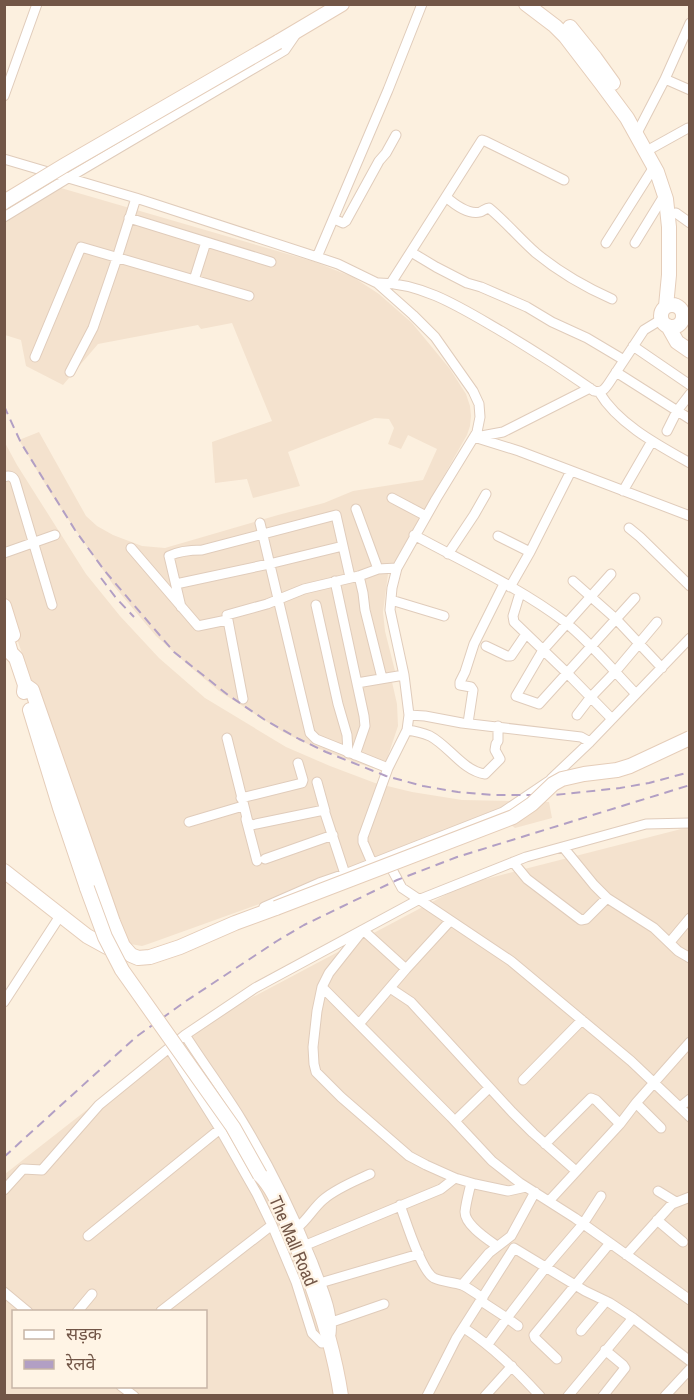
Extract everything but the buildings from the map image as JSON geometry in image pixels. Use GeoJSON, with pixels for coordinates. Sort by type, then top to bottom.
{"type":"FeatureCollection","features":[{"type":"Feature","properties":{"kind":"street"},"geometry":{"type":"LineString","coordinates":[[4,96],[37,4]]}},
{"type":"Feature","properties":{"kind":"street"},"geometry":{"type":"LineString","coordinates":[[4,202],[342,4]]}},
{"type":"Feature","properties":{"kind":"street"},"geometry":{"type":"LineString","coordinates":[[317,257],[422,4]]}},
{"type":"Feature","properties":{"kind":"street"},"geometry":{"type":"LineString","coordinates":[[526,4],[565,29]]}},
{"type":"Feature","properties":{"kind":"street"},"geometry":{"type":"LineString","coordinates":[[543,4],[565,29],[627,118],[652,148],[665,173],[676,213],[677,274],[674,317],[683,336],[690,342]]}},
{"type":"Feature","properties":{"kind":"street"},"geometry":{"type":"LineString","coordinates":[[638,130],[690,23]]}},
{"type":"Feature","properties":{"kind":"street"},"geometry":{"type":"LineString","coordinates":[[4,217],[285,50],[299,30]]}},
{"type":"Feature","properties":{"kind":"street"},"geometry":{"type":"LineString","coordinates":[[664,79],[690,90]]}},
{"type":"Feature","properties":{"kind":"street"},"geometry":{"type":"LineString","coordinates":[[652,148],[690,129]]}},
{"type":"Feature","properties":{"kind":"street"},"geometry":{"type":"LineString","coordinates":[[638,130],[666,199],[669,227],[669,274],[677,342],[690,351]]}},
{"type":"Feature","properties":{"kind":"street"},"geometry":{"type":"LineString","coordinates":[[334,219],[345,222],[396,135]]}},
{"type":"Feature","properties":{"kind":"street"},"geometry":{"type":"LineString","coordinates":[[391,283],[482,140],[564,180]]}},
{"type":"Feature","properties":{"kind":"street"},"geometry":{"type":"LineString","coordinates":[[4,159],[136,198],[317,257],[338,264],[377,283],[435,337],[473,391],[479,404],[480,417],[477,432],[397,568],[390,600],[409,716],[407,730],[388,768],[363,837],[372,863]]}},
{"type":"Feature","properties":{"kind":"street"},"geometry":{"type":"LineString","coordinates":[[606,243],[654,167]]}},
{"type":"Feature","properties":{"kind":"street"},"geometry":{"type":"LineString","coordinates":[[635,243],[664,194]]}},
{"type":"Feature","properties":{"kind":"street"},"geometry":{"type":"LineString","coordinates":[[446,197],[470,211],[478,212],[486,207],[489,208],[536,252],[564,274],[612,299]]}},
{"type":"Feature","properties":{"kind":"street"},"geometry":{"type":"LineString","coordinates":[[70,372],[93,328],[136,198]]}},
{"type":"Feature","properties":{"kind":"street"},"geometry":{"type":"LineString","coordinates":[[676,213],[690,223]]}},
{"type":"Feature","properties":{"kind":"street"},"geometry":{"type":"LineString","coordinates":[[129,218],[271,262]]}},
{"type":"Feature","properties":{"kind":"street"},"geometry":{"type":"LineString","coordinates":[[194,280],[206,242]]}},
{"type":"Feature","properties":{"kind":"street"},"geometry":{"type":"LineString","coordinates":[[35,357],[81,247],[249,296]]}},
{"type":"Feature","properties":{"kind":"street"},"geometry":{"type":"LineString","coordinates":[[411,252],[468,283],[527,307],[624,360]]}},
{"type":"Feature","properties":{"kind":"street"},"geometry":{"type":"LineString","coordinates":[[377,283],[405,286],[447,300],[543,356],[595,390],[613,411],[652,441],[690,463]]}},
{"type":"Feature","properties":{"kind":"street"},"geometry":{"type":"LineString","coordinates":[[474,437],[503,432],[595,390],[603,391],[644,330],[674,317]]}},
{"type":"Feature","properties":{"kind":"street"},"geometry":{"type":"LineString","coordinates":[[633,346],[690,385]]}},
{"type":"Feature","properties":{"kind":"street"},"geometry":{"type":"LineString","coordinates":[[616,372],[690,419]]}},
{"type":"Feature","properties":{"kind":"street"},"geometry":{"type":"LineString","coordinates":[[667,431],[677,411],[690,394]]}},
{"type":"Feature","properties":{"kind":"street"},"geometry":{"type":"LineString","coordinates":[[474,437],[690,516]]}},
{"type":"Feature","properties":{"kind":"street"},"geometry":{"type":"LineString","coordinates":[[623,491],[652,441]]}},
{"type":"Feature","properties":{"kind":"street"},"geometry":{"type":"LineString","coordinates":[[468,723],[473,690],[471,687],[461,686],[460,683],[474,644],[507,586],[530,552],[571,471]]}},
{"type":"Feature","properties":{"kind":"street"},"geometry":{"type":"LineString","coordinates":[[4,477],[13,477],[15,481],[52,605]]}},
{"type":"Feature","properties":{"kind":"street"},"geometry":{"type":"LineString","coordinates":[[448,554],[486,494]]}},
{"type":"Feature","properties":{"kind":"street"},"geometry":{"type":"LineString","coordinates":[[392,498],[426,516]]}},
{"type":"Feature","properties":{"kind":"street"},"geometry":{"type":"LineString","coordinates":[[356,509],[378,569]]}},
{"type":"Feature","properties":{"kind":"street"},"geometry":{"type":"LineString","coordinates":[[181,607],[169,556],[191,550],[202,550],[336,514],[343,546],[354,577],[363,593],[382,678]]}},
{"type":"Feature","properties":{"kind":"street"},"geometry":{"type":"LineString","coordinates":[[260,523],[310,734],[316,739],[388,768]]}},
{"type":"Feature","properties":{"kind":"street"},"geometry":{"type":"LineString","coordinates":[[629,528],[690,586]]}},
{"type":"Feature","properties":{"kind":"street"},"geometry":{"type":"LineString","coordinates":[[4,553],[55,536]]}},
{"type":"Feature","properties":{"kind":"street"},"geometry":{"type":"LineString","coordinates":[[414,536],[546,609],[567,624],[636,694]]}},
{"type":"Feature","properties":{"kind":"street"},"geometry":{"type":"LineString","coordinates":[[498,536],[530,552]]}},
{"type":"Feature","properties":{"kind":"street"},"geometry":{"type":"LineString","coordinates":[[176,584],[343,546]]}},
{"type":"Feature","properties":{"kind":"street"},"geometry":{"type":"LineString","coordinates":[[131,548],[198,626],[227,620]]}},
{"type":"Feature","properties":{"kind":"street"},"geometry":{"type":"LineString","coordinates":[[243,699],[226,615],[277,600],[304,589],[378,569],[397,568]]}},
{"type":"Feature","properties":{"kind":"street"},"geometry":{"type":"LineString","coordinates":[[611,574],[543,650],[516,696],[538,704],[635,598]]}},
{"type":"Feature","properties":{"kind":"street"},"geometry":{"type":"LineString","coordinates":[[335,581],[365,726],[351,754]]}},
{"type":"Feature","properties":{"kind":"street"},"geometry":{"type":"LineString","coordinates":[[573,581],[616,620],[662,668]]}},
{"type":"Feature","properties":{"kind":"street"},"geometry":{"type":"LineString","coordinates":[[520,593],[513,620],[612,719]]}},
{"type":"Feature","properties":{"kind":"street"},"geometry":{"type":"LineString","coordinates":[[390,600],[444,616]]}},
{"type":"Feature","properties":{"kind":"street"},"geometry":{"type":"LineString","coordinates":[[316,604],[351,754]]}},
{"type":"Feature","properties":{"kind":"street"},"geometry":{"type":"LineString","coordinates":[[4,606],[25,685],[32,690],[86,848],[123,946],[131,955],[138,958],[150,957],[180,947],[235,923],[513,818],[562,779],[630,766],[690,736]]}},
{"type":"Feature","properties":{"kind":"street"},"geometry":{"type":"LineString","coordinates":[[577,715],[657,622]]}},
{"type":"Feature","properties":{"kind":"street"},"geometry":{"type":"LineString","coordinates":[[4,629],[11,653],[16,658]]}},
{"type":"Feature","properties":{"kind":"street"},"geometry":{"type":"LineString","coordinates":[[486,646],[511,656],[526,634]]}},
{"type":"Feature","properties":{"kind":"street"},"geometry":{"type":"LineString","coordinates":[[235,923],[273,902],[503,812],[551,779],[690,638]]}},
{"type":"Feature","properties":{"kind":"street"},"geometry":{"type":"LineString","coordinates":[[357,683],[404,675]]}},
{"type":"Feature","properties":{"kind":"street","name":"The Mall Road"},"geometry":{"type":"LineString","coordinates":[[25,685],[24,692],[60,808],[105,937],[122,969],[233,1127],[260,1175],[260,1184],[325,1325],[332,1395]]}},
{"type":"Feature","properties":{"kind":"street"},"geometry":{"type":"LineString","coordinates":[[409,716],[425,716],[581,737],[590,742]]}},
{"type":"Feature","properties":{"kind":"street"},"geometry":{"type":"LineString","coordinates":[[407,730],[430,736],[467,767],[485,774],[500,759],[495,750],[498,741],[498,726]]}},
{"type":"Feature","properties":{"kind":"street"},"geometry":{"type":"LineString","coordinates":[[551,779],[572,771],[621,764],[643,756],[671,741],[690,736]]}},
{"type":"Feature","properties":{"kind":"street"},"geometry":{"type":"LineString","coordinates":[[227,738],[246,819],[261,860],[333,835]]}},
{"type":"Feature","properties":{"kind":"street"},"geometry":{"type":"LineString","coordinates":[[189,822],[302,783],[298,763]]}},
{"type":"Feature","properties":{"kind":"street"},"geometry":{"type":"LineString","coordinates":[[317,782],[345,874]]}},
{"type":"Feature","properties":{"kind":"street"},"geometry":{"type":"LineString","coordinates":[[246,819],[252,825],[325,811]]}},
{"type":"Feature","properties":{"kind":"street"},"geometry":{"type":"LineString","coordinates":[[4,1190],[23,1169],[42,1170],[99,1105],[184,1035],[255,988],[418,900],[513,862],[563,847],[646,824],[690,823]]}},
{"type":"Feature","properties":{"kind":"street"},"geometry":{"type":"LineString","coordinates":[[563,847],[607,898],[654,928],[678,951],[690,958]]}},
{"type":"Feature","properties":{"kind":"street"},"geometry":{"type":"LineString","coordinates":[[386,858],[402,888],[511,961],[631,1060],[690,1117]]}},
{"type":"Feature","properties":{"kind":"street"},"geometry":{"type":"LineString","coordinates":[[513,862],[527,879],[579,920],[586,919],[607,898]]}},
{"type":"Feature","properties":{"kind":"street"},"geometry":{"type":"LineString","coordinates":[[4,871],[60,916],[102,945],[107,948],[123,946]]}},
{"type":"Feature","properties":{"kind":"street"},"geometry":{"type":"LineString","coordinates":[[4,1002],[60,916]]}},
{"type":"Feature","properties":{"kind":"street"},"geometry":{"type":"LineString","coordinates":[[670,942],[690,918]]}},
{"type":"Feature","properties":{"kind":"street"},"geometry":{"type":"LineString","coordinates":[[359,1024],[450,921]]}},
{"type":"Feature","properties":{"kind":"street"},"geometry":{"type":"LineString","coordinates":[[363,930],[406,969]]}},
{"type":"Feature","properties":{"kind":"street"},"geometry":{"type":"LineString","coordinates":[[363,930],[329,973],[322,987],[314,1047],[316,1072],[409,1156],[455,1178],[471,1183],[508,1191],[526,1187]]}},
{"type":"Feature","properties":{"kind":"street"},"geometry":{"type":"LineString","coordinates":[[322,987],[492,1161],[690,1300]]}},
{"type":"Feature","properties":{"kind":"street"},"geometry":{"type":"LineString","coordinates":[[390,988],[411,1002],[512,1112],[576,1172]]}},
{"type":"Feature","properties":{"kind":"street"},"geometry":{"type":"LineString","coordinates":[[523,1080],[582,1020]]}},
{"type":"Feature","properties":{"kind":"street"},"geometry":{"type":"LineString","coordinates":[[184,1035],[241,1119],[298,1227],[321,1283],[325,1325],[384,1304]]}},
{"type":"Feature","properties":{"kind":"street"},"geometry":{"type":"LineString","coordinates":[[549,1201],[620,1124],[690,1042]]}},
{"type":"Feature","properties":{"kind":"street"},"geometry":{"type":"LineString","coordinates":[[168,1048],[220,1129],[272,1225],[296,1282],[312,1333],[326,1342]]}},
{"type":"Feature","properties":{"kind":"street"},"geometry":{"type":"LineString","coordinates":[[455,1121],[489,1088]]}},
{"type":"Feature","properties":{"kind":"street"},"geometry":{"type":"LineString","coordinates":[[545,1144],[591,1098],[620,1124]]}},
{"type":"Feature","properties":{"kind":"street"},"geometry":{"type":"LineString","coordinates":[[680,1107],[690,1099]]}},
{"type":"Feature","properties":{"kind":"street"},"geometry":{"type":"LineString","coordinates":[[636,1103],[660,1128]]}},
{"type":"Feature","properties":{"kind":"street"},"geometry":{"type":"LineString","coordinates":[[88,1236],[220,1129]]}},
{"type":"Feature","properties":{"kind":"street"},"geometry":{"type":"LineString","coordinates":[[298,1227],[326,1197],[370,1174]]}},
{"type":"Feature","properties":{"kind":"street"},"geometry":{"type":"LineString","coordinates":[[306,1245],[441,1189],[455,1178]]}},
{"type":"Feature","properties":{"kind":"street"},"geometry":{"type":"LineString","coordinates":[[471,1183],[465,1211],[466,1219],[497,1246]]}},
{"type":"Feature","properties":{"kind":"street"},"geometry":{"type":"LineString","coordinates":[[658,1191],[676,1202]]}},
{"type":"Feature","properties":{"kind":"street"},"geometry":{"type":"LineString","coordinates":[[462,1285],[484,1258],[511,1236],[534,1192]]}},
{"type":"Feature","properties":{"kind":"street"},"geometry":{"type":"LineString","coordinates":[[488,1344],[546,1267],[583,1224],[601,1196]]}},
{"type":"Feature","properties":{"kind":"street"},"geometry":{"type":"LineString","coordinates":[[626,1255],[676,1202],[690,1197]]}},
{"type":"Feature","properties":{"kind":"street"},"geometry":{"type":"LineString","coordinates":[[400,1205],[419,1254],[430,1275],[439,1280],[462,1285],[519,1326]]}},
{"type":"Feature","properties":{"kind":"street"},"geometry":{"type":"LineString","coordinates":[[657,1220],[683,1242]]}},
{"type":"Feature","properties":{"kind":"street"},"geometry":{"type":"LineString","coordinates":[[162,1310],[272,1225]]}},
{"type":"Feature","properties":{"kind":"street"},"geometry":{"type":"LineString","coordinates":[[557,1359],[534,1335],[610,1243]]}},
{"type":"Feature","properties":{"kind":"street"},"geometry":{"type":"LineString","coordinates":[[427,1395],[456,1339],[513,1248],[633,1318],[690,1361]]}},
{"type":"Feature","properties":{"kind":"street"},"geometry":{"type":"LineString","coordinates":[[321,1283],[419,1254]]}},
{"type":"Feature","properties":{"kind":"street"},"geometry":{"type":"LineString","coordinates":[[4,1292],[27,1310]]}},
{"type":"Feature","properties":{"kind":"street"},"geometry":{"type":"LineString","coordinates":[[78,1310],[92,1294]]}},
{"type":"Feature","properties":{"kind":"street"},"geometry":{"type":"LineString","coordinates":[[581,1331],[606,1301]]}},
{"type":"Feature","properties":{"kind":"street"},"geometry":{"type":"LineString","coordinates":[[568,1395],[633,1318]]}},
{"type":"Feature","properties":{"kind":"street"},"geometry":{"type":"LineString","coordinates":[[464,1328],[488,1344],[512,1365],[540,1395]]}},
{"type":"Feature","properties":{"kind":"street","name":"The Mall Road"},"geometry":{"type":"LineString","coordinates":[[326,1342],[341,1395]]}},
{"type":"Feature","properties":{"kind":"street"},"geometry":{"type":"LineString","coordinates":[[603,1395],[625,1368],[605,1350]]}},
{"type":"Feature","properties":{"kind":"street"},"geometry":{"type":"LineString","coordinates":[[485,1395],[512,1365]]}},
{"type":"Feature","properties":{"kind":"street"},"geometry":{"type":"LineString","coordinates":[[665,1395],[690,1369]]}},
{"type":"Feature","properties":{"kind":"shaded area"},"geometry":{"type":"Polygon","coordinates":[[[54,186],[315,262],[353,277],[379,294],[412,323],[450,369],[466,394],[471,416],[467,435],[388,574],[383,612],[385,631],[395,671],[390,673],[397,704],[398,726],[383,771],[314,747],[283,732],[219,691],[156,636],[114,586],[51,494],[19,440],[39,432],[86,516],[97,526],[142,546],[165,548],[324,503],[353,491],[423,480],[437,449],[408,435],[401,449],[388,444],[394,428],[389,419],[375,418],[288,452],[300,486],[253,498],[247,479],[215,483],[212,442],[272,421],[232,323],[201,329],[198,325],[98,344],[63,385],[26,366],[21,340],[5,335],[4,219],[54,186]]]}},
{"type":"Feature","properties":{"kind":"shaded area"},"geometry":{"type":"Polygon","coordinates":[[[4,441],[86,574],[120,616],[159,658],[205,698],[286,747],[375,783],[462,800],[549,802],[552,818],[515,828],[501,817],[151,943],[142,946],[130,944],[105,889],[17,639],[5,595],[4,441]]]}},
{"type":"Feature","properties":{"kind":"shaded area"},"geometry":{"type":"Polygon","coordinates":[[[689,827],[689,1395],[5,1395],[5,1174],[185,1033],[466,884],[689,827]]]}},
{"type":"Feature","properties":{"kind":"railway"},"geometry":{"type":"LineString","coordinates":[[4,406],[21,443],[75,530],[104,570],[174,652],[228,695],[299,739],[386,776],[423,786],[492,795],[555,795],[620,788],[690,772]]}},
{"type":"Feature","properties":{"kind":"railway"},"geometry":{"type":"LineString","coordinates":[[101,578],[134,617]]}},
{"type":"Feature","properties":{"kind":"railway"},"geometry":{"type":"LineString","coordinates":[[4,1157],[136,1037],[186,1001],[304,925],[397,880],[457,857],[690,785]]}}]}
